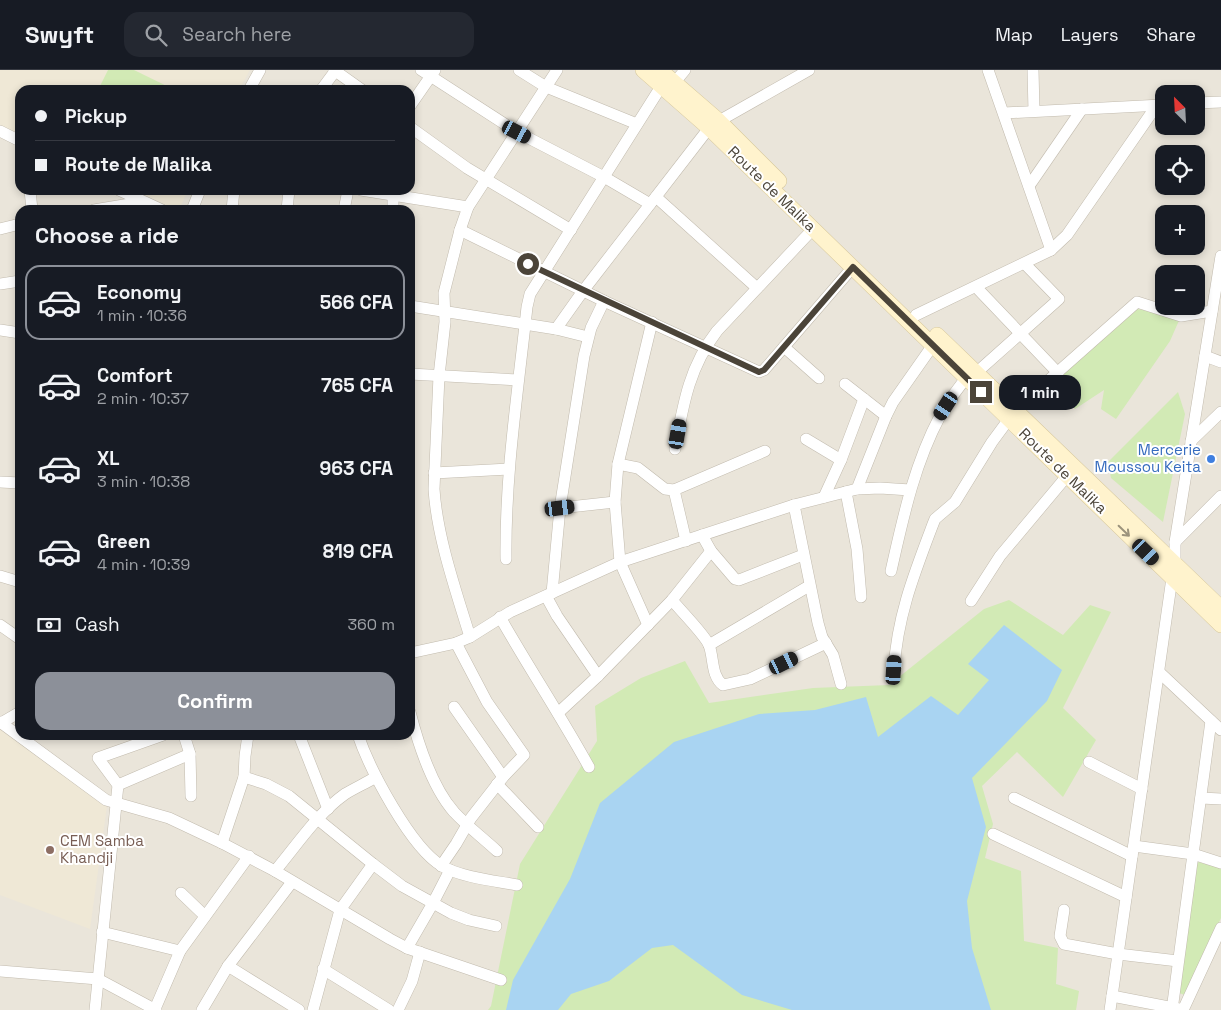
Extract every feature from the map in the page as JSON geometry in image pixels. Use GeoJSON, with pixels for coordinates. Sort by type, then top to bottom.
{"type":"FeatureCollection","features":[{"type":"Feature","properties":{"kind":"main road","name":"Route de Malika"},"geometry":{"type":"LineString","coordinates":[[643,70],[666,79],[916,315],[971,375],[1174,571],[1221,625]]}},
{"type":"Feature","properties":{"kind":"main road","name":"Route de Malika"},"geometry":{"type":"LineString","coordinates":[[714,124],[813,228],[933,345],[971,375]]}},
{"type":"Feature","properties":{"kind":"main road","name":"Route de Malika"},"geometry":{"type":"LineString","coordinates":[[1012,415],[1067,476],[1174,571],[1221,608]]}},
{"type":"Feature","properties":{"kind":"street"},"geometry":{"type":"LineString","coordinates":[[252,85],[260,70]]}},
{"type":"Feature","properties":{"kind":"street"},"geometry":{"type":"LineString","coordinates":[[324,85],[335,70],[355,85]]}},
{"type":"Feature","properties":{"kind":"street"},"geometry":{"type":"LineString","coordinates":[[520,70],[546,87],[637,124]]}},
{"type":"Feature","properties":{"kind":"street"},"geometry":{"type":"LineString","coordinates":[[470,637],[435,505],[434,473],[444,293],[460,230],[468,207],[557,70]]}},
{"type":"Feature","properties":{"kind":"street"},"geometry":{"type":"LineString","coordinates":[[506,559],[505,514],[509,469],[526,307],[530,294],[666,79],[686,70]]}},
{"type":"Feature","properties":{"kind":"street"},"geometry":{"type":"LineString","coordinates":[[556,330],[583,291],[714,124],[809,70]]}},
{"type":"Feature","properties":{"kind":"street"},"geometry":{"type":"LineString","coordinates":[[988,70],[1051,250]]}},
{"type":"Feature","properties":{"kind":"street"},"geometry":{"type":"LineString","coordinates":[[1033,70],[1034,111]]}},
{"type":"Feature","properties":{"kind":"street"},"geometry":{"type":"LineString","coordinates":[[415,97],[429,72],[517,132],[653,200],[757,288]]}},
{"type":"Feature","properties":{"kind":"street"},"geometry":{"type":"LineString","coordinates":[[1205,103],[1221,102]]}},
{"type":"Feature","properties":{"kind":"street"},"geometry":{"type":"LineString","coordinates":[[1004,112],[1155,105]]}},
{"type":"Feature","properties":{"kind":"street"},"geometry":{"type":"LineString","coordinates":[[1029,186],[1082,109]]}},
{"type":"Feature","properties":{"kind":"street"},"geometry":{"type":"LineString","coordinates":[[916,315],[1051,250],[1066,235],[1155,112]]}},
{"type":"Feature","properties":{"kind":"street"},"geometry":{"type":"LineString","coordinates":[[0,131],[15,138]]}},
{"type":"Feature","properties":{"kind":"street"},"geometry":{"type":"LineString","coordinates":[[415,132],[486,180],[571,230]]}},
{"type":"Feature","properties":{"kind":"street"},"geometry":{"type":"LineString","coordinates":[[128,195],[150,205]]}},
{"type":"Feature","properties":{"kind":"street"},"geometry":{"type":"LineString","coordinates":[[393,205],[393,195],[468,207]]}},
{"type":"Feature","properties":{"kind":"street"},"geometry":{"type":"LineString","coordinates":[[124,205],[142,202]]}},
{"type":"Feature","properties":{"kind":"street"},"geometry":{"type":"LineString","coordinates":[[0,229],[15,225]]}},
{"type":"Feature","properties":{"kind":"street"},"geometry":{"type":"LineString","coordinates":[[675,449],[687,390],[705,347],[717,331],[813,228]]}},
{"type":"Feature","properties":{"kind":"street"},"geometry":{"type":"LineString","coordinates":[[460,230],[604,301],[759,372],[764,370],[853,267]]}},
{"type":"Feature","properties":{"kind":"street"},"geometry":{"type":"LineString","coordinates":[[1110,1010],[1174,571],[1175,542],[1221,256]]}},
{"type":"Feature","properties":{"kind":"street"},"geometry":{"type":"LineString","coordinates":[[891,571],[910,490],[941,415],[971,375],[1060,299],[1025,264]]}},
{"type":"Feature","properties":{"kind":"street"},"geometry":{"type":"LineString","coordinates":[[0,284],[15,281]]}},
{"type":"Feature","properties":{"kind":"street"},"geometry":{"type":"LineString","coordinates":[[976,287],[1058,373]]}},
{"type":"Feature","properties":{"kind":"street"},"geometry":{"type":"LineString","coordinates":[[598,676],[557,616],[549,594],[560,508],[588,337],[604,301]]}},
{"type":"Feature","properties":{"kind":"street"},"geometry":{"type":"LineString","coordinates":[[894,670],[900,622],[917,567],[935,519],[955,502],[992,442],[1012,415],[1137,302],[1181,316],[1212,311]]}},
{"type":"Feature","properties":{"kind":"street"},"geometry":{"type":"LineString","coordinates":[[415,307],[525,324],[588,337]]}},
{"type":"Feature","properties":{"kind":"street"},"geometry":{"type":"LineString","coordinates":[[648,625],[620,562],[615,502],[618,464],[652,322]]}},
{"type":"Feature","properties":{"kind":"street"},"geometry":{"type":"LineString","coordinates":[[0,330],[15,332]]}},
{"type":"Feature","properties":{"kind":"street"},"geometry":{"type":"LineString","coordinates":[[861,597],[852,490],[886,416],[902,387],[933,345]]}},
{"type":"Feature","properties":{"kind":"street"},"geometry":{"type":"LineString","coordinates":[[784,347],[819,378]]}},
{"type":"Feature","properties":{"kind":"street"},"geometry":{"type":"LineString","coordinates":[[1205,356],[1221,362]]}},
{"type":"Feature","properties":{"kind":"street"},"geometry":{"type":"LineString","coordinates":[[415,374],[518,380]]}},
{"type":"Feature","properties":{"kind":"street"},"geometry":{"type":"LineString","coordinates":[[845,384],[886,416]]}},
{"type":"Feature","properties":{"kind":"street"},"geometry":{"type":"LineString","coordinates":[[824,497],[841,460],[864,399]]}},
{"type":"Feature","properties":{"kind":"street"},"geometry":{"type":"LineString","coordinates":[[1191,440],[1221,412]]}},
{"type":"Feature","properties":{"kind":"street"},"geometry":{"type":"LineString","coordinates":[[806,439],[841,460]]}},
{"type":"Feature","properties":{"kind":"street"},"geometry":{"type":"LineString","coordinates":[[618,464],[638,468],[665,489],[674,490],[765,451]]}},
{"type":"Feature","properties":{"kind":"street"},"geometry":{"type":"LineString","coordinates":[[434,473],[509,469]]}},
{"type":"Feature","properties":{"kind":"street"},"geometry":{"type":"LineString","coordinates":[[971,601],[1000,556],[1067,476]]}},
{"type":"Feature","properties":{"kind":"street"},"geometry":{"type":"LineString","coordinates":[[0,482],[15,483]]}},
{"type":"Feature","properties":{"kind":"street"},"geometry":{"type":"LineString","coordinates":[[415,649],[456,643],[470,637],[500,617],[620,562],[794,505],[852,490],[880,488],[910,490]]}},
{"type":"Feature","properties":{"kind":"street"},"geometry":{"type":"LineString","coordinates":[[674,490],[686,540]]}},
{"type":"Feature","properties":{"kind":"street"},"geometry":{"type":"LineString","coordinates":[[1175,542],[1221,496]]}},
{"type":"Feature","properties":{"kind":"street"},"geometry":{"type":"LineString","coordinates":[[560,508],[615,502]]}},
{"type":"Feature","properties":{"kind":"street"},"geometry":{"type":"LineString","coordinates":[[794,505],[809,586],[820,632],[835,661],[841,684]]}},
{"type":"Feature","properties":{"kind":"street"},"geometry":{"type":"LineString","coordinates":[[702,535],[711,551],[735,579],[739,580],[803,555]]}},
{"type":"Feature","properties":{"kind":"street"},"geometry":{"type":"LineString","coordinates":[[558,713],[598,676],[672,600],[711,551]]}},
{"type":"Feature","properties":{"kind":"street"},"geometry":{"type":"LineString","coordinates":[[0,576],[15,580]]}},
{"type":"Feature","properties":{"kind":"street"},"geometry":{"type":"LineString","coordinates":[[709,645],[809,586]]}},
{"type":"Feature","properties":{"kind":"street"},"geometry":{"type":"LineString","coordinates":[[672,600],[709,645],[718,680],[723,685],[768,671],[826,643]]}},
{"type":"Feature","properties":{"kind":"street"},"geometry":{"type":"LineString","coordinates":[[500,617],[589,767]]}},
{"type":"Feature","properties":{"kind":"street"},"geometry":{"type":"LineString","coordinates":[[0,624],[15,636]]}},
{"type":"Feature","properties":{"kind":"street"},"geometry":{"type":"LineString","coordinates":[[407,948],[433,903],[445,868],[467,825],[500,781],[524,754],[487,702],[456,643]]}},
{"type":"Feature","properties":{"kind":"street"},"geometry":{"type":"LineString","coordinates":[[1159,672],[1221,730]]}},
{"type":"Feature","properties":{"kind":"street"},"geometry":{"type":"LineString","coordinates":[[454,707],[500,781],[538,827]]}},
{"type":"Feature","properties":{"kind":"street"},"geometry":{"type":"LineString","coordinates":[[15,715],[1,723],[15,733]]}},
{"type":"Feature","properties":{"kind":"street"},"geometry":{"type":"LineString","coordinates":[[1177,1009],[1178,961],[1212,721]]}},
{"type":"Feature","properties":{"kind":"street"},"geometry":{"type":"LineString","coordinates":[[415,729],[422,753],[452,810],[498,851]]}},
{"type":"Feature","properties":{"kind":"street"},"geometry":{"type":"LineString","coordinates":[[24,740],[106,800],[115,801],[169,818],[249,856],[407,948],[501,980]]}},
{"type":"Feature","properties":{"kind":"street"},"geometry":{"type":"LineString","coordinates":[[95,1010],[118,785],[98,758],[149,740]]}},
{"type":"Feature","properties":{"kind":"street"},"geometry":{"type":"LineString","coordinates":[[186,740],[190,754],[191,796]]}},
{"type":"Feature","properties":{"kind":"street"},"geometry":{"type":"LineString","coordinates":[[222,843],[244,777],[244,756],[247,740]]}},
{"type":"Feature","properties":{"kind":"street"},"geometry":{"type":"LineString","coordinates":[[301,740],[328,809]]}},
{"type":"Feature","properties":{"kind":"street"},"geometry":{"type":"LineString","coordinates":[[360,740],[376,777],[415,840],[427,854],[445,868],[517,885]]}},
{"type":"Feature","properties":{"kind":"street"},"geometry":{"type":"LineString","coordinates":[[118,785],[190,754]]}},
{"type":"Feature","properties":{"kind":"street"},"geometry":{"type":"LineString","coordinates":[[1089,762],[1142,789]]}},
{"type":"Feature","properties":{"kind":"street"},"geometry":{"type":"LineString","coordinates":[[244,777],[280,790],[402,886],[451,913],[469,920],[496,926]]}},
{"type":"Feature","properties":{"kind":"street"},"geometry":{"type":"LineString","coordinates":[[275,872],[328,809],[347,793],[376,777]]}},
{"type":"Feature","properties":{"kind":"street"},"geometry":{"type":"LineString","coordinates":[[1014,798],[1133,851],[1193,854],[1221,863]]}},
{"type":"Feature","properties":{"kind":"street"},"geometry":{"type":"LineString","coordinates":[[1201,798],[1221,799]]}},
{"type":"Feature","properties":{"kind":"street"},"geometry":{"type":"LineString","coordinates":[[993,834],[1126,897]]}},
{"type":"Feature","properties":{"kind":"street"},"geometry":{"type":"LineString","coordinates":[[0,971],[98,979],[155,1010],[180,951],[249,856]]}},
{"type":"Feature","properties":{"kind":"street"},"geometry":{"type":"LineString","coordinates":[[313,1010],[340,910],[372,864]]}},
{"type":"Feature","properties":{"kind":"street"},"geometry":{"type":"LineString","coordinates":[[202,1010],[228,966],[292,882]]}},
{"type":"Feature","properties":{"kind":"street"},"geometry":{"type":"LineString","coordinates":[[181,893],[205,916]]}},
{"type":"Feature","properties":{"kind":"street"},"geometry":{"type":"LineString","coordinates":[[1064,910],[1060,936],[1064,944],[1118,954],[1178,961]]}},
{"type":"Feature","properties":{"kind":"street"},"geometry":{"type":"LineString","coordinates":[[1177,1009],[1221,928]]}},
{"type":"Feature","properties":{"kind":"street"},"geometry":{"type":"LineString","coordinates":[[102,932],[180,951]]}},
{"type":"Feature","properties":{"kind":"street"},"geometry":{"type":"LineString","coordinates":[[398,1010],[412,981],[420,952]]}},
{"type":"Feature","properties":{"kind":"street"},"geometry":{"type":"LineString","coordinates":[[228,966],[299,1010]]}},
{"type":"Feature","properties":{"kind":"street"},"geometry":{"type":"LineString","coordinates":[[323,969],[389,1010]]}},
{"type":"Feature","properties":{"kind":"street"},"geometry":{"type":"LineString","coordinates":[[1112,996],[1177,1009]]}},
{"type":"Feature","properties":{"kind":"shaded area"},"geometry":{"type":"Polygon","coordinates":[[[0,70],[1221,70],[1221,1010],[0,1010],[0,70]]]}},
{"type":"Feature","properties":{"kind":"shaded area"},"geometry":{"type":"Polygon","coordinates":[[[0,70],[250,70],[242,85],[15,85],[15,132],[0,125],[0,70]]]}},
{"type":"Feature","properties":{"kind":"shaded area"},"geometry":{"type":"Polygon","coordinates":[[[145,195],[186,195],[181,205],[166,205],[145,195]]]}},
{"type":"Feature","properties":{"kind":"shaded area","name":"CEM Samba Khandji"},"geometry":{"type":"Polygon","coordinates":[[[0,727],[15,740],[18,740],[107,806],[90,929],[0,895],[0,727]]]}},
{"type":"Feature","properties":{"kind":"green space"},"geometry":{"type":"Polygon","coordinates":[[[108,70],[134,70],[165,85],[100,85],[108,70]]]}},
{"type":"Feature","properties":{"kind":"green space"},"geometry":{"type":"Polygon","coordinates":[[[1131,308],[1155,312],[1155,315],[1181,316],[1170,341],[1116,419],[1101,409],[1104,390],[1075,409],[1049,381],[1131,308]]]}},
{"type":"Feature","properties":{"kind":"green space"},"geometry":{"type":"Polygon","coordinates":[[[1178,392],[1185,414],[1163,522],[1111,478],[1108,462],[1178,392]]]}},
{"type":"Feature","properties":{"kind":"green space"},"geometry":{"type":"Polygon","coordinates":[[[1009,600],[1063,635],[1090,605],[1111,612],[1063,708],[1096,740],[1063,797],[1017,752],[982,786],[993,824],[985,858],[1021,871],[1024,941],[1058,948],[1056,984],[1079,991],[1076,1010],[488,1010],[491,1006],[520,864],[597,741],[595,706],[641,678],[685,661],[709,703],[813,688],[889,685],[984,609],[1009,600]]]}},
{"type":"Feature","properties":{"kind":"green space"},"geometry":{"type":"Polygon","coordinates":[[[1194,861],[1221,868],[1221,918],[1185,995],[1176,992],[1194,861]]]}},
{"type":"Feature","properties":{"kind":"water"},"geometry":{"type":"Polygon","coordinates":[[[1004,625],[1062,670],[1047,701],[972,778],[986,827],[967,901],[972,948],[991,1010],[792,1010],[742,995],[673,945],[652,948],[609,981],[571,994],[558,1010],[506,1010],[513,980],[570,879],[600,803],[674,742],[759,714],[815,710],[866,697],[878,737],[931,696],[958,715],[989,680],[968,664],[1004,625]]]}},
{"type":"Feature","properties":{"kind":"place","name":"Mercerie Moussou Keita"},"geometry":{"type":"Point","coordinates":[1211,459]}},
{"type":"Feature","properties":{"kind":"place","name":"CEM Samba Khandji"},"geometry":{"type":"Point","coordinates":[50,850]}},
{"type":"Feature","properties":{"kind":"route"},"geometry":{"type":"LineString","coordinates":[[528,264],[756,372],[764,370],[853,267],[981,392]]}}]}
